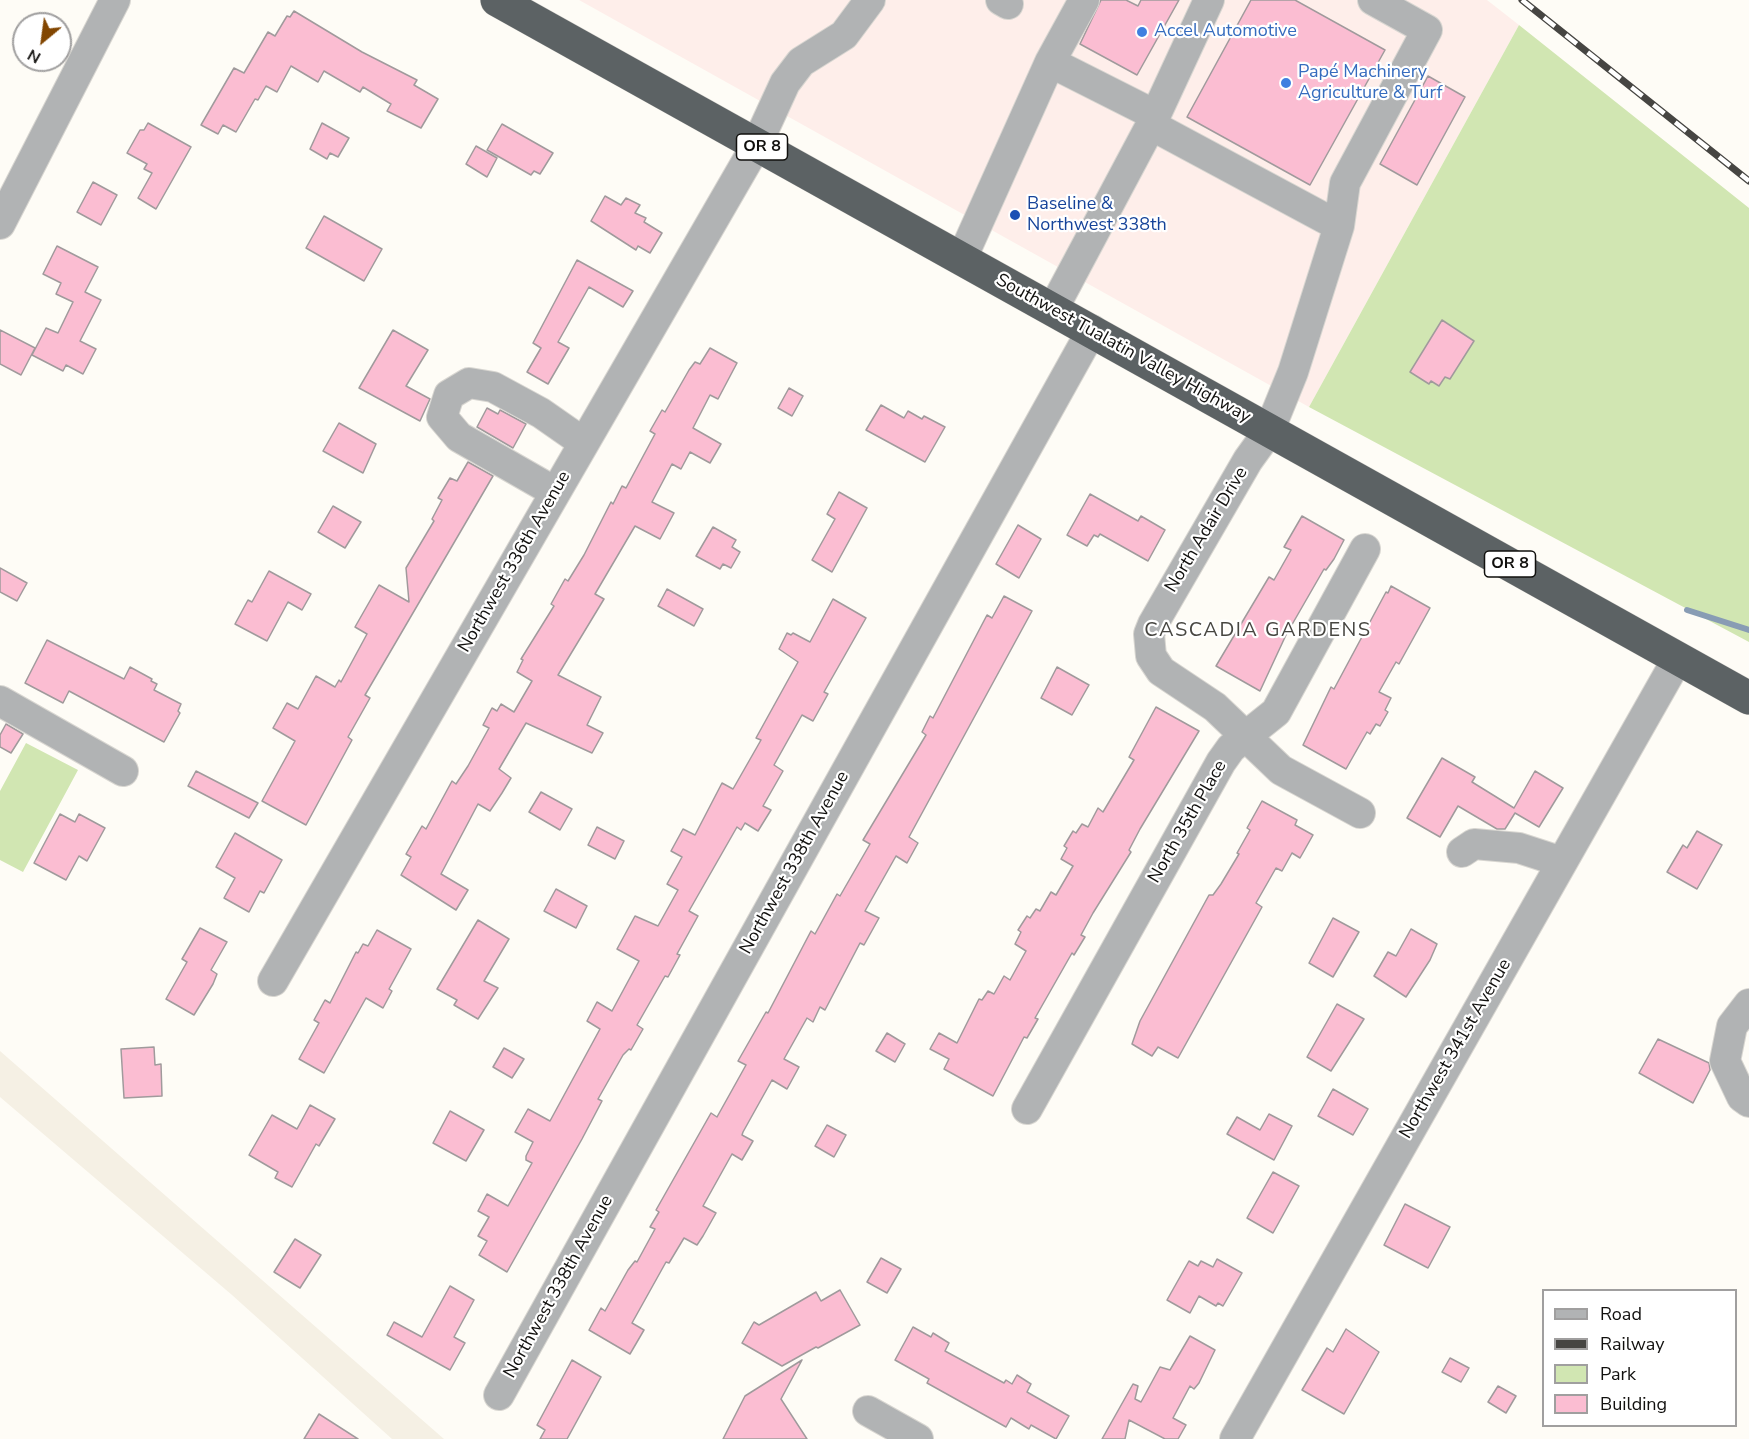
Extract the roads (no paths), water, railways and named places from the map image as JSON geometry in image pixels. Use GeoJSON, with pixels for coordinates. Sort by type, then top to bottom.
{"type":"FeatureCollection","features":[{"type":"Feature","properties":{"kind":"highway","name":"Southwest Tualatin Valley Highway"},"geometry":{"type":"LineString","coordinates":[[497,0],[1749,698]]}},
{"type":"Feature","properties":{"kind":"street"},"geometry":{"type":"LineString","coordinates":[[0,224],[115,0]]}},
{"type":"Feature","properties":{"kind":"street","name":"Northwest 336th Avenue"},"geometry":{"type":"LineString","coordinates":[[273,981],[757,144],[785,83],[801,62],[844,35],[870,0]]}},
{"type":"Feature","properties":{"kind":"street"},"geometry":{"type":"LineString","coordinates":[[962,258],[1050,62],[1084,0]]}},
{"type":"Feature","properties":{"kind":"street"},"geometry":{"type":"LineString","coordinates":[[1053,309],[1153,120],[1209,0]]}},
{"type":"Feature","properties":{"kind":"street","name":"North Adair Drive"},"geometry":{"type":"LineString","coordinates":[[1360,813],[1281,770],[1247,735],[1203,698],[1161,671],[1151,656],[1149,634],[1171,591],[1203,542],[1248,460],[1269,431],[1293,372],[1339,226],[1345,183],[1427,30],[1373,0]]}},
{"type":"Feature","properties":{"kind":"street"},"geometry":{"type":"LineString","coordinates":[[1050,62],[1339,226]]}},
{"type":"Feature","properties":{"kind":"street","name":"Northwest 338th Avenue"},"geometry":{"type":"LineString","coordinates":[[499,1395],[1092,330]]}},
{"type":"Feature","properties":{"kind":"street"},"geometry":{"type":"LineString","coordinates":[[555,492],[459,437],[442,417],[449,395],[469,383],[493,387],[542,413],[584,443]]}},
{"type":"Feature","properties":{"kind":"street","name":"North 35th Place"},"geometry":{"type":"LineString","coordinates":[[1027,1109],[1221,762],[1231,748],[1276,712],[1365,549]]}},
{"type":"Feature","properties":{"kind":"street","name":"Northwest 341st Avenue"},"geometry":{"type":"LineString","coordinates":[[1235,1439],[1678,658]]}},
{"type":"Feature","properties":{"kind":"street"},"geometry":{"type":"LineString","coordinates":[[0,701],[123,771]]}},
{"type":"Feature","properties":{"kind":"street"},"geometry":{"type":"LineString","coordinates":[[1462,852],[1474,844],[1519,848],[1562,862]]}},
{"type":"Feature","properties":{"kind":"street"},"geometry":{"type":"LineString","coordinates":[[1749,1004],[1732,1026],[1725,1061],[1742,1097],[1749,1102]]}},
{"type":"Feature","properties":{"kind":"street"},"geometry":{"type":"LineString","coordinates":[[868,1411],[918,1439]]}},
{"type":"Feature","properties":{"kind":"waterway"},"geometry":{"type":"LineString","coordinates":[[1687,610],[1749,630]]}},
{"type":"Feature","properties":{"kind":"railway"},"geometry":{"type":"LineString","coordinates":[[1522,0],[1749,181]]}},
{"type":"Feature","properties":{"kind":"place","name":"Accel Automotive"},"geometry":{"type":"Point","coordinates":[1142,32]}},
{"type":"Feature","properties":{"kind":"place","name":"Papé Machinery Agriculture & Turf"},"geometry":{"type":"Point","coordinates":[1286,83]}},
{"type":"Feature","properties":{"kind":"place","name":"Baseline & Northwest 338th"},"geometry":{"type":"Point","coordinates":[1015,215]}},
{"type":"Feature","properties":{"kind":"district","name":"CASCADIA GARDENS"},"geometry":{"type":"Point","coordinates":[1258,631]}}]}
